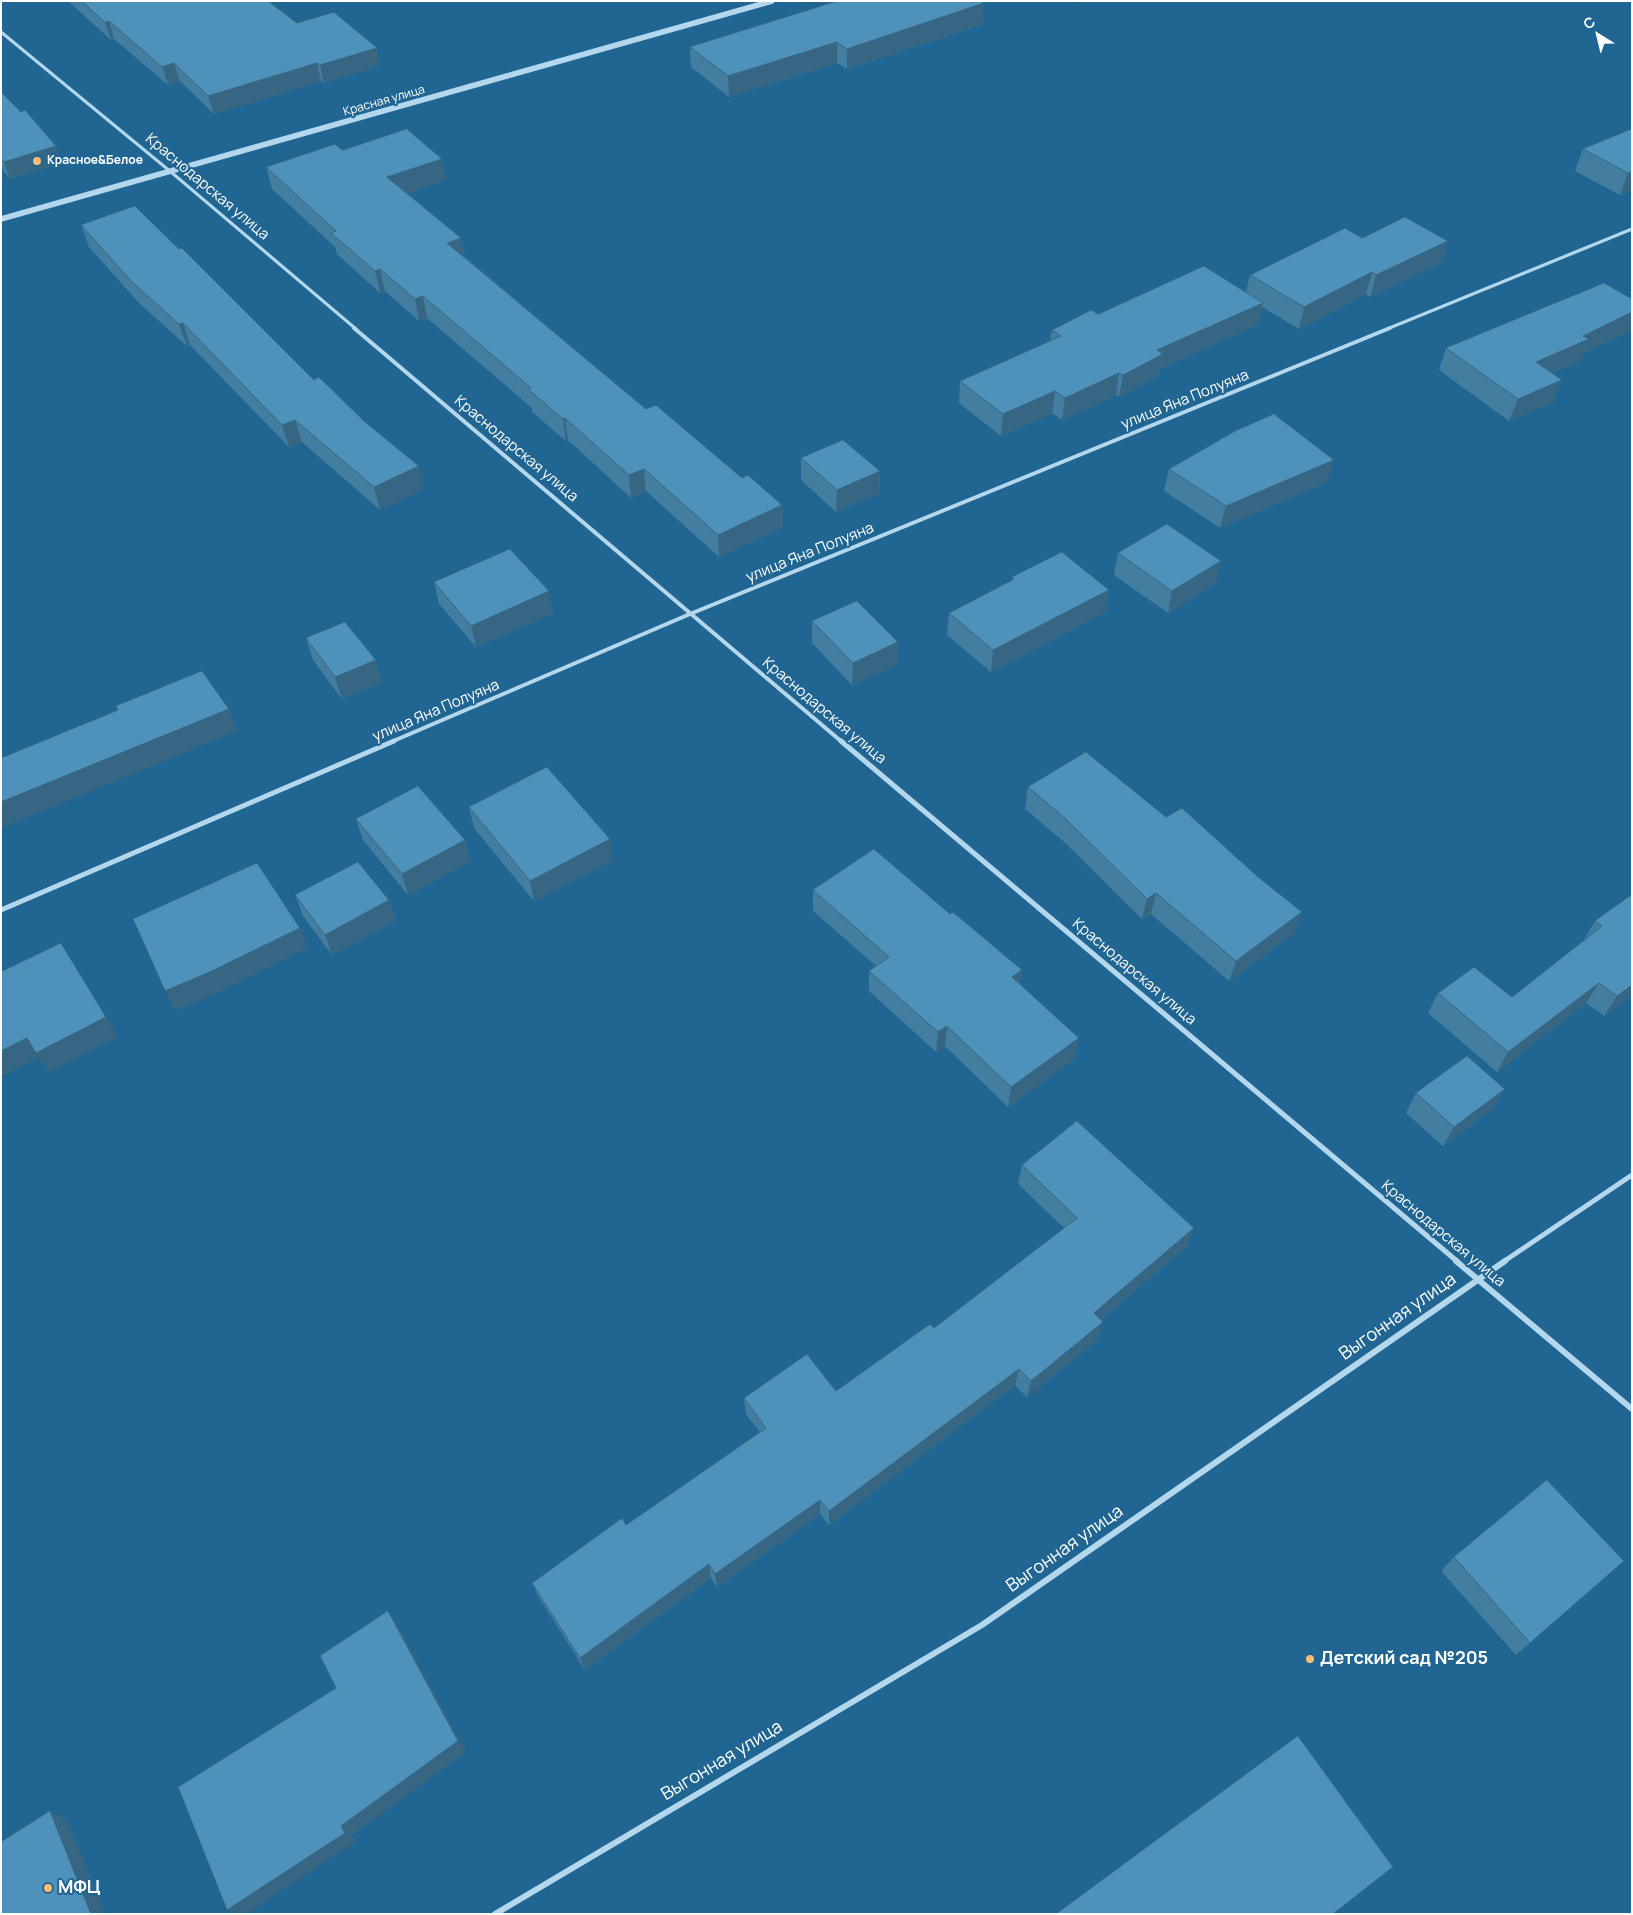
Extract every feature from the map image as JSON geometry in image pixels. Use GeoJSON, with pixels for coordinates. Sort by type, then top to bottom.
{"type":"FeatureCollection","features":[{"type":"Feature","properties":{"kind":"street","name":"Красная улица"},"geometry":{"type":"LineString","coordinates":[[1,219],[772,1]]}},
{"type":"Feature","properties":{"kind":"street","name":"Краснодарская улица"},"geometry":{"type":"LineString","coordinates":[[1,32],[171,172],[690,614],[1632,1409]]}},
{"type":"Feature","properties":{"kind":"street","name":"улица Яна Полуяна"},"geometry":{"type":"LineString","coordinates":[[1,910],[690,614],[1632,229]]}},
{"type":"Feature","properties":{"kind":"street","name":"Выгонная улица"},"geometry":{"type":"LineString","coordinates":[[495,1914],[982,1624],[1478,1279],[1632,1175]]}},
{"type":"Feature","properties":{"kind":"building"},"geometry":{"type":"Polygon","coordinates":[[[82,1],[268,1],[297,23],[334,12],[377,48],[320,65],[317,63],[208,96],[174,63],[162,67],[109,21],[105,22],[82,1]]]}},
{"type":"Feature","properties":{"kind":"building"},"geometry":{"type":"Polygon","coordinates":[[[837,1],[981,1],[984,3],[847,49],[837,42],[728,76],[690,47],[837,1]]]}},
{"type":"Feature","properties":{"kind":"building"},"geometry":{"type":"Polygon","coordinates":[[[1,92],[21,112],[25,110],[56,146],[4,162],[1,159],[1,92]]]}},
{"type":"Feature","properties":{"kind":"building"},"geometry":{"type":"Polygon","coordinates":[[[407,129],[442,159],[387,177],[461,238],[447,243],[646,409],[656,405],[742,478],[748,475],[782,505],[718,535],[644,469],[629,475],[423,296],[415,299],[380,269],[375,271],[331,233],[336,231],[266,167],[335,144],[342,150],[407,129]]]}},
{"type":"Feature","properties":{"kind":"building"},"geometry":{"type":"Polygon","coordinates":[[[1632,129],[1632,172],[1628,173],[1583,149],[1632,129]]]}},
{"type":"Feature","properties":{"kind":"building"},"geometry":{"type":"Polygon","coordinates":[[[135,206],[179,249],[182,248],[314,380],[319,377],[364,421],[419,466],[374,487],[295,420],[282,425],[183,323],[179,324],[131,281],[81,225],[135,206]]]}},
{"type":"Feature","properties":{"kind":"building"},"geometry":{"type":"Polygon","coordinates":[[[1405,217],[1448,241],[1376,275],[1372,272],[1304,307],[1250,275],[1345,228],[1362,238],[1405,217]]]}},
{"type":"Feature","properties":{"kind":"building"},"geometry":{"type":"Polygon","coordinates":[[[1204,266],[1263,303],[1157,350],[1163,354],[1123,375],[1119,373],[1065,398],[1055,391],[1003,414],[960,381],[1061,336],[1052,330],[1091,310],[1098,314],[1204,266]]]}},
{"type":"Feature","properties":{"kind":"building"},"geometry":{"type":"Polygon","coordinates":[[[1604,283],[1632,299],[1632,312],[1583,336],[1589,339],[1536,362],[1562,380],[1518,399],[1446,348],[1604,283]]]}},
{"type":"Feature","properties":{"kind":"building"},"geometry":{"type":"Polygon","coordinates":[[[1274,414],[1334,460],[1226,506],[1169,469],[1235,431],[1274,414]]]}},
{"type":"Feature","properties":{"kind":"building"},"geometry":{"type":"Polygon","coordinates":[[[843,440],[880,471],[837,490],[801,458],[843,440]]]}},
{"type":"Feature","properties":{"kind":"building"},"geometry":{"type":"Polygon","coordinates":[[[1167,524],[1221,561],[1172,591],[1118,553],[1167,524]]]}},
{"type":"Feature","properties":{"kind":"building"},"geometry":{"type":"Polygon","coordinates":[[[510,549],[549,591],[471,626],[434,582],[510,549]]]}},
{"type":"Feature","properties":{"kind":"building"},"geometry":{"type":"Polygon","coordinates":[[[1062,552],[1109,590],[993,650],[949,613],[1014,579],[1012,577],[1062,552]]]}},
{"type":"Feature","properties":{"kind":"building"},"geometry":{"type":"Polygon","coordinates":[[[857,601],[898,642],[853,663],[812,621],[857,601]]]}},
{"type":"Feature","properties":{"kind":"building"},"geometry":{"type":"Polygon","coordinates":[[[345,622],[376,660],[335,677],[306,638],[345,622]]]}},
{"type":"Feature","properties":{"kind":"building"},"geometry":{"type":"Polygon","coordinates":[[[202,671],[229,709],[1,802],[1,758],[118,710],[116,706],[202,671]]]}},
{"type":"Feature","properties":{"kind":"building"},"geometry":{"type":"Polygon","coordinates":[[[1086,752],[1166,817],[1182,808],[1257,876],[1302,912],[1236,961],[1156,893],[1147,899],[1067,820],[1028,787],[1086,752]]]}},
{"type":"Feature","properties":{"kind":"building"},"geometry":{"type":"Polygon","coordinates":[[[547,767],[610,839],[530,881],[469,807],[547,767]]]}},
{"type":"Feature","properties":{"kind":"building"},"geometry":{"type":"Polygon","coordinates":[[[418,786],[465,840],[402,874],[356,819],[418,786]]]}},
{"type":"Feature","properties":{"kind":"building"},"geometry":{"type":"Polygon","coordinates":[[[874,849],[950,914],[953,912],[1022,970],[1012,977],[1079,1038],[1011,1087],[947,1026],[938,1032],[869,971],[889,957],[813,890],[874,849]]]}},
{"type":"Feature","properties":{"kind":"building"},"geometry":{"type":"Polygon","coordinates":[[[358,862],[389,900],[325,935],[295,895],[358,862]]]}},
{"type":"Feature","properties":{"kind":"building"},"geometry":{"type":"Polygon","coordinates":[[[257,863],[300,928],[212,971],[165,991],[133,919],[257,863]]]}},
{"type":"Feature","properties":{"kind":"building"},"geometry":{"type":"Polygon","coordinates":[[[1630,896],[1632,898],[1632,985],[1617,996],[1599,983],[1508,1052],[1438,993],[1474,967],[1512,997],[1602,926],[1595,921],[1630,896]]]}},
{"type":"Feature","properties":{"kind":"building"},"geometry":{"type":"Polygon","coordinates":[[[61,943],[106,1017],[36,1053],[27,1038],[1,1051],[1,972],[61,943]]]}},
{"type":"Feature","properties":{"kind":"building"},"geometry":{"type":"Polygon","coordinates":[[[1467,1056],[1505,1089],[1454,1127],[1416,1093],[1467,1056]]]}},
{"type":"Feature","properties":{"kind":"building"},"geometry":{"type":"Polygon","coordinates":[[[1077,1121],[1194,1228],[1094,1313],[1103,1322],[1031,1381],[1019,1369],[829,1511],[820,1500],[715,1574],[709,1564],[580,1658],[532,1583],[622,1518],[626,1525],[766,1428],[744,1398],[807,1354],[836,1391],[930,1324],[934,1328],[1077,1218],[1022,1165],[1077,1121]]]}},
{"type":"Feature","properties":{"kind":"building"},"geometry":{"type":"Polygon","coordinates":[[[1547,1480],[1624,1561],[1530,1643],[1454,1557],[1547,1480]]]}},
{"type":"Feature","properties":{"kind":"building"},"geometry":{"type":"Polygon","coordinates":[[[388,1611],[458,1741],[341,1826],[345,1833],[227,1910],[178,1787],[336,1688],[320,1656],[388,1611]]]}},
{"type":"Feature","properties":{"kind":"building"},"geometry":{"type":"Polygon","coordinates":[[[1298,1736],[1393,1867],[1333,1914],[1056,1914],[1298,1736]]]}},
{"type":"Feature","properties":{"kind":"building","name":"МФЦ"},"geometry":{"type":"Polygon","coordinates":[[[50,1811],[91,1914],[1,1914],[1,1842],[50,1811]]]}},
{"type":"Feature","properties":{"kind":"place","name":"Красное&Белое"},"geometry":{"type":"Point","coordinates":[37,161]}},
{"type":"Feature","properties":{"kind":"place","name":"Детский сад №205"},"geometry":{"type":"Point","coordinates":[1310,1659]}},
{"type":"Feature","properties":{"kind":"place","name":"МФЦ"},"geometry":{"type":"Point","coordinates":[48,1888]}}]}
